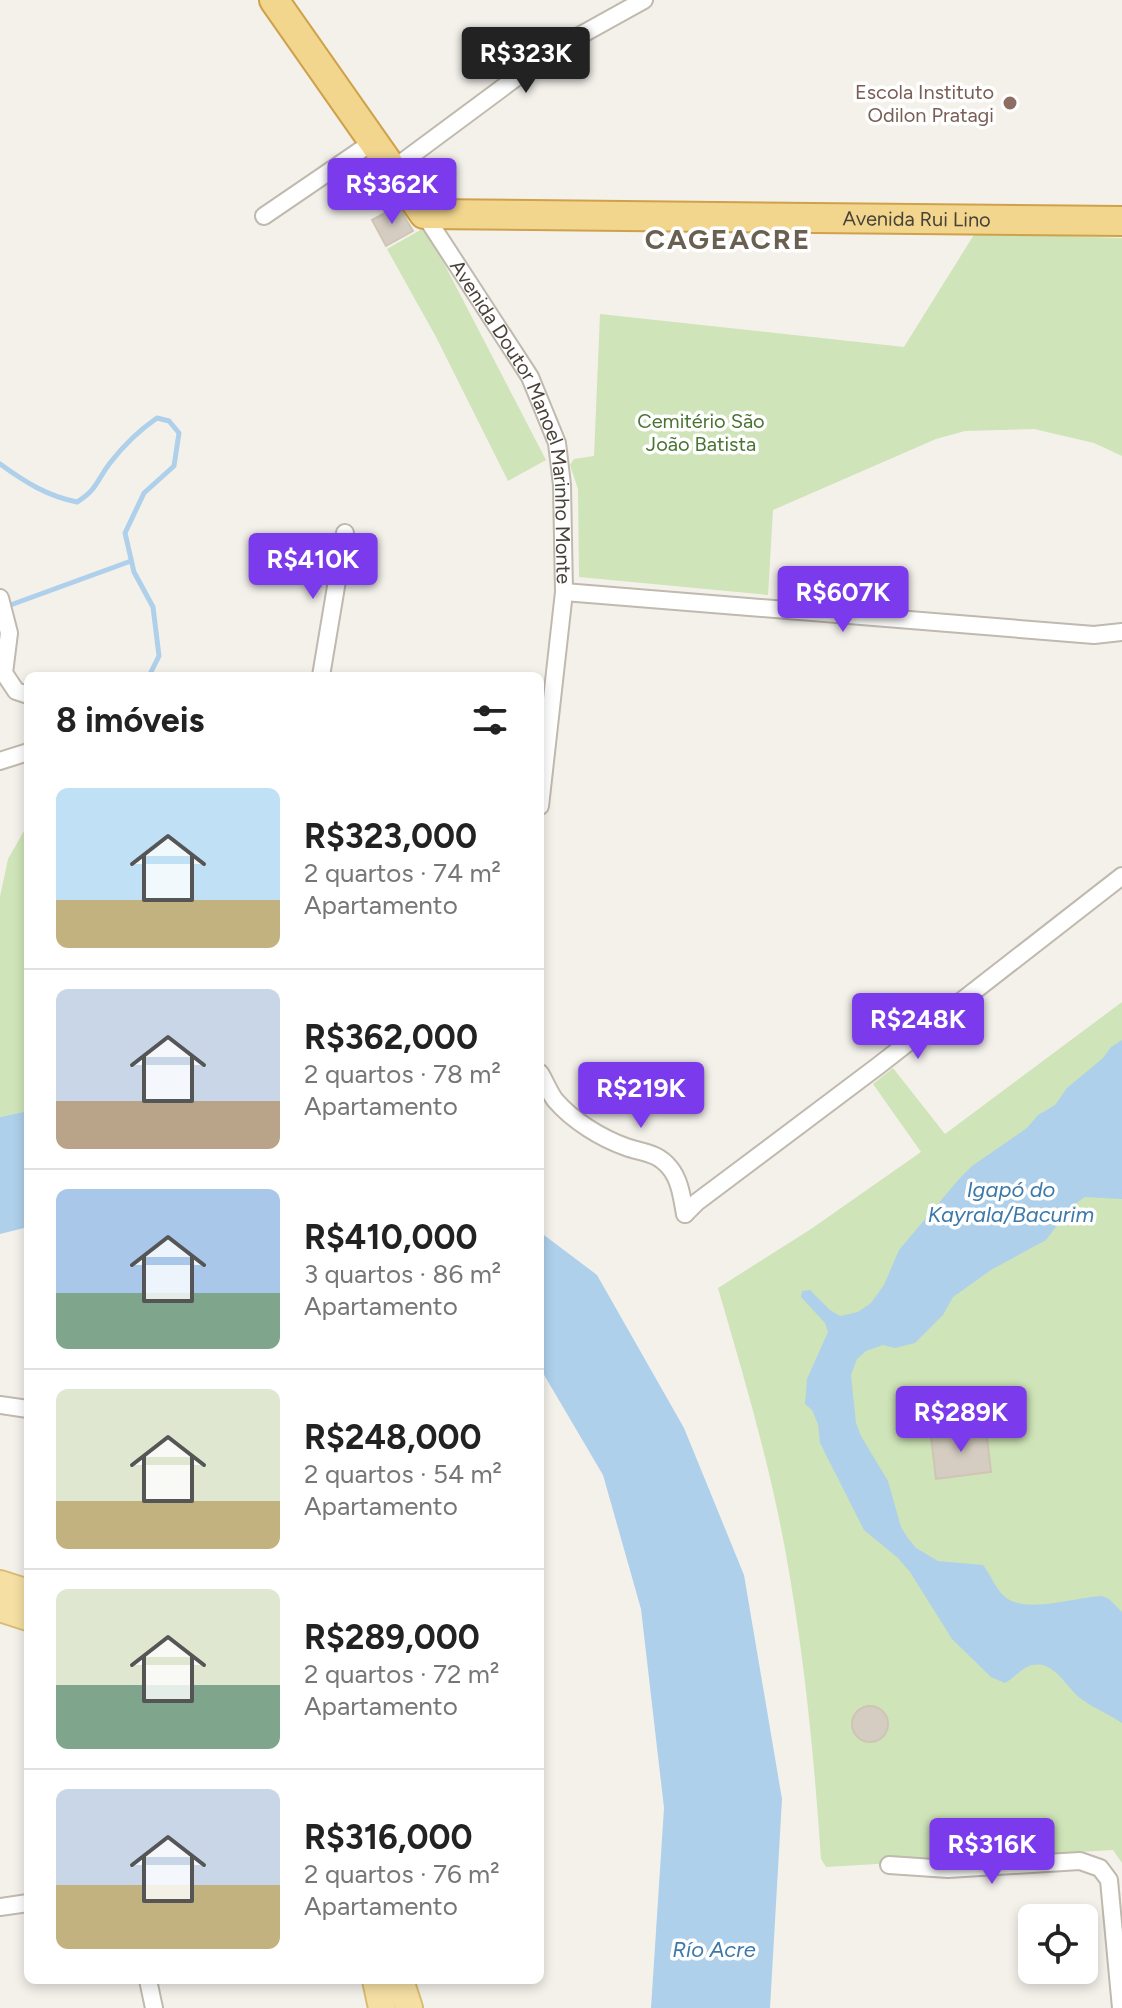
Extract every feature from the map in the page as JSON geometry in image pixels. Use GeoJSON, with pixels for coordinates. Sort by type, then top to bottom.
{"type":"FeatureCollection","features":[{"type":"Feature","properties":{"kind":"highway","name":"Avenida Doutor Manoel Marinho Monte"},"geometry":{"type":"LineString","coordinates":[[274,0],[424,214]]}},
{"type":"Feature","properties":{"kind":"highway","name":"Avenida Rui Lino"},"geometry":{"type":"LineString","coordinates":[[424,214],[1122,221]]}},
{"type":"Feature","properties":{"kind":"main road"},"geometry":{"type":"LineString","coordinates":[[0,1584],[24,1592]]}},
{"type":"Feature","properties":{"kind":"main road"},"geometry":{"type":"LineString","coordinates":[[0,1608],[24,1616]]}},
{"type":"Feature","properties":{"kind":"main road"},"geometry":{"type":"LineString","coordinates":[[377,1984],[382,2008]]}},
{"type":"Feature","properties":{"kind":"main road"},"geometry":{"type":"LineString","coordinates":[[401,1984],[409,2008]]}},
{"type":"Feature","properties":{"kind":"street"},"geometry":{"type":"LineString","coordinates":[[393,169],[552,51],[644,0]]}},
{"type":"Feature","properties":{"kind":"street"},"geometry":{"type":"LineString","coordinates":[[264,216],[374,141]]}},
{"type":"Feature","properties":{"kind":"street","name":"Avenida Doutor Manoel Marinho Monte"},"geometry":{"type":"LineString","coordinates":[[424,214],[530,377],[557,443],[562,485],[564,592],[544,755]]}},
{"type":"Feature","properties":{"kind":"street"},"geometry":{"type":"LineString","coordinates":[[322,672],[345,533]]}},
{"type":"Feature","properties":{"kind":"street"},"geometry":{"type":"LineString","coordinates":[[564,592],[1094,635],[1122,632]]}},
{"type":"Feature","properties":{"kind":"street"},"geometry":{"type":"LineString","coordinates":[[0,598],[9,633],[4,673],[16,691],[24,694]]}},
{"type":"Feature","properties":{"kind":"street"},"geometry":{"type":"LineString","coordinates":[[0,761],[24,753]]}},
{"type":"Feature","properties":{"kind":"street"},"geometry":{"type":"LineString","coordinates":[[544,1080],[555,1100],[590,1130],[629,1148],[650,1152],[672,1169],[679,1183],[685,1214],[1122,876]]}},
{"type":"Feature","properties":{"kind":"street"},"geometry":{"type":"LineString","coordinates":[[0,1405],[24,1408]]}},
{"type":"Feature","properties":{"kind":"street"},"geometry":{"type":"LineString","coordinates":[[889,1865],[948,1869],[1080,1861],[1100,1868],[1109,1880],[1121,2008]]}},
{"type":"Feature","properties":{"kind":"street"},"geometry":{"type":"LineString","coordinates":[[0,1907],[24,1904]]}},
{"type":"Feature","properties":{"kind":"street"},"geometry":{"type":"LineString","coordinates":[[149,1984],[154,2008]]}},
{"type":"Feature","properties":{"kind":"green space"},"geometry":{"type":"Polygon","coordinates":[[[422,229],[436,248],[546,460],[508,481],[436,337],[387,249],[422,229]]]}},
{"type":"Feature","properties":{"kind":"green space","name":"Cemitério São João Batista"},"geometry":{"type":"Polygon","coordinates":[[[975,233],[1122,238],[1122,456],[1094,443],[1034,429],[965,431],[936,439],[773,510],[768,595],[579,577],[578,489],[570,465],[574,459],[594,456],[600,314],[904,347],[975,233]]]}},
{"type":"Feature","properties":{"kind":"green space"},"geometry":{"type":"Polygon","coordinates":[[[24,831],[24,1112],[0,1117],[0,897],[8,859],[24,831]]]}},
{"type":"Feature","properties":{"kind":"green space"},"geometry":{"type":"Polygon","coordinates":[[[1122,1002],[1122,1863],[1113,1850],[826,1867],[821,1859],[798,1626],[779,1516],[718,1288],[811,1229],[921,1152],[873,1084],[893,1068],[945,1134],[1122,1002]]]}},
{"type":"Feature","properties":{"kind":"water","name":"Igapó do Kayrala/Bacurim"},"geometry":{"type":"Polygon","coordinates":[[[1122,1040],[1122,1199],[1085,1197],[1072,1206],[1046,1240],[991,1270],[953,1297],[943,1315],[915,1343],[895,1348],[883,1345],[866,1351],[857,1359],[851,1375],[856,1423],[888,1481],[901,1527],[916,1548],[938,1561],[983,1565],[1001,1593],[1013,1601],[1037,1605],[1102,1596],[1122,1612],[1122,1723],[1083,1700],[1048,1667],[1028,1666],[1005,1683],[991,1677],[952,1639],[898,1558],[864,1530],[820,1443],[818,1424],[812,1410],[805,1404],[807,1379],[828,1332],[825,1323],[801,1297],[802,1291],[810,1290],[840,1316],[858,1312],[871,1303],[884,1285],[899,1250],[959,1179],[972,1166],[1027,1128],[1038,1115],[1055,1105],[1067,1088],[1122,1040]]]}},
{"type":"Feature","properties":{"kind":"water"},"geometry":{"type":"Polygon","coordinates":[[[24,1112],[24,1228],[0,1234],[0,1117],[24,1112]]]}},
{"type":"Feature","properties":{"kind":"water","name":"Río Acre"},"geometry":{"type":"Polygon","coordinates":[[[544,1235],[597,1275],[684,1428],[744,1575],[782,1799],[770,2008],[651,2008],[664,1808],[641,1609],[603,1475],[544,1375],[544,1235]]]}},
{"type":"Feature","properties":{"kind":"building"},"geometry":{"type":"Polygon","coordinates":[[[398,206],[413,231],[386,246],[372,220],[398,206]]]}},
{"type":"Feature","properties":{"kind":"building"},"geometry":{"type":"Polygon","coordinates":[[[986,1429],[991,1472],[936,1479],[931,1436],[986,1429]]]}},
{"type":"Feature","properties":{"kind":"building"},"geometry":{"type":"Polygon","coordinates":[[[870,1706],[883,1711],[888,1724],[883,1737],[870,1742],[857,1737],[852,1724],[857,1711],[870,1706]]]}},
{"type":"Feature","properties":{"kind":"waterway"},"geometry":{"type":"LineString","coordinates":[[0,464],[37,488],[77,502],[93,489],[126,444],[157,418],[169,421],[179,433],[174,466],[144,493],[125,533],[134,572],[153,607],[159,656],[151,672]]}},
{"type":"Feature","properties":{"kind":"waterway"},"geometry":{"type":"LineString","coordinates":[[5,607],[131,561]]}},
{"type":"Feature","properties":{"kind":"place","name":"Escola Instituto Odilon Pratagi"},"geometry":{"type":"Point","coordinates":[1010,103]}},
{"type":"Feature","properties":{"kind":"district","name":"CAGEACRE"},"geometry":{"type":"Point","coordinates":[728,239]}}]}
